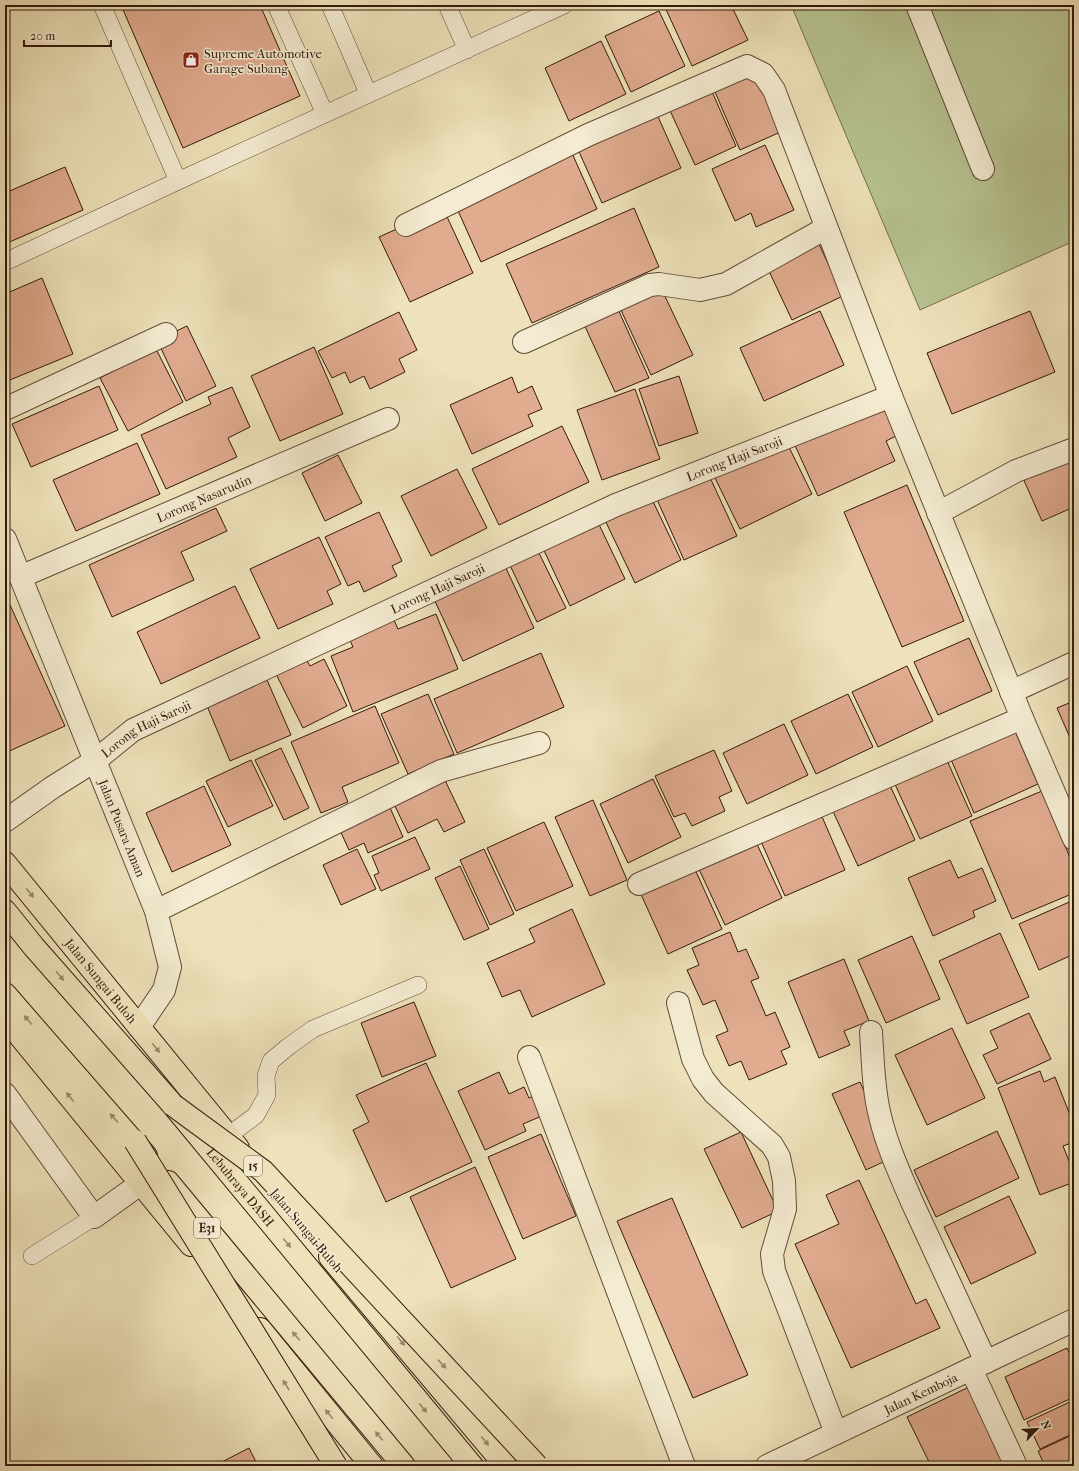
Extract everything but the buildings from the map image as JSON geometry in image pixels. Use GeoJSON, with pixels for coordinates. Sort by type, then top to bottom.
{"type":"FeatureCollection","features":[{"type":"Feature","properties":{"kind":"highway","name":"Jalan Sungai Buloh"},"geometry":{"type":"LineString","coordinates":[[5,863],[228,1136],[506,1466]]}},
{"type":"Feature","properties":{"kind":"highway","name":"Lebuhraya DASH"},"geometry":{"type":"LineString","coordinates":[[5,911],[34,947],[172,1105],[472,1466]]}},
{"type":"Feature","properties":{"kind":"highway","name":"E31"},"geometry":{"type":"LineString","coordinates":[[5,994],[135,1141],[404,1466]]}},
{"type":"Feature","properties":{"kind":"highway"},"geometry":{"type":"LineString","coordinates":[[5,1018],[372,1466]]}},
{"type":"Feature","properties":{"kind":"highway"},"geometry":{"type":"LineString","coordinates":[[172,1105],[263,1171],[537,1466]]}},
{"type":"Feature","properties":{"kind":"highway"},"geometry":{"type":"LineString","coordinates":[[135,1141],[336,1466]]}},
{"type":"Feature","properties":{"kind":"street"},"geometry":{"type":"LineString","coordinates":[[917,5],[983,169]]}},
{"type":"Feature","properties":{"kind":"street"},"geometry":{"type":"LineString","coordinates":[[406,225],[588,135],[747,66],[763,74],[774,90],[891,396],[1011,692],[1074,839]]}},
{"type":"Feature","properties":{"kind":"street"},"geometry":{"type":"LineString","coordinates":[[524,342],[650,285],[660,284],[700,290],[726,284],[826,228]]}},
{"type":"Feature","properties":{"kind":"street"},"geometry":{"type":"LineString","coordinates":[[5,409],[166,334]]}},
{"type":"Feature","properties":{"kind":"street","name":"Lorong Haji Saroji"},"geometry":{"type":"LineString","coordinates":[[5,821],[53,787],[96,760],[133,730],[616,505],[891,396]]}},
{"type":"Feature","properties":{"kind":"street","name":"Lorong Nasarudin"},"geometry":{"type":"LineString","coordinates":[[20,577],[388,419]]}},
{"type":"Feature","properties":{"kind":"street"},"geometry":{"type":"LineString","coordinates":[[938,512],[1016,471],[1074,449]]}},
{"type":"Feature","properties":{"kind":"street","name":"Jalan Pusara Aman"},"geometry":{"type":"LineString","coordinates":[[5,539],[156,911],[170,967],[164,990],[139,1028]]}},
{"type":"Feature","properties":{"kind":"street"},"geometry":{"type":"LineString","coordinates":[[1011,692],[1074,663]]}},
{"type":"Feature","properties":{"kind":"street"},"geometry":{"type":"LineString","coordinates":[[639,884],[1022,718]]}},
{"type":"Feature","properties":{"kind":"street"},"geometry":{"type":"LineString","coordinates":[[156,911],[441,771],[539,743]]}},
{"type":"Feature","properties":{"kind":"street"},"geometry":{"type":"LineString","coordinates":[[678,1003],[693,1059],[703,1078],[714,1093],[772,1144],[778,1158],[784,1181],[785,1209],[772,1254],[774,1271],[836,1433]]}},
{"type":"Feature","properties":{"kind":"street"},"geometry":{"type":"LineString","coordinates":[[871,1032],[874,1077],[879,1109],[889,1144],[978,1365],[1016,1466]]}},
{"type":"Feature","properties":{"kind":"street"},"geometry":{"type":"LineString","coordinates":[[529,1057],[684,1466]]}},
{"type":"Feature","properties":{"kind":"street"},"geometry":{"type":"LineString","coordinates":[[5,1094],[94,1216],[140,1184]]}},
{"type":"Feature","properties":{"kind":"street","name":"Jalan Kemboja"},"geometry":{"type":"LineString","coordinates":[[767,1466],[1074,1320]]}},
{"type":"Feature","properties":{"kind":"lane"},"geometry":{"type":"LineString","coordinates":[[102,5],[178,180]]}},
{"type":"Feature","properties":{"kind":"lane"},"geometry":{"type":"LineString","coordinates":[[276,5],[325,114]]}},
{"type":"Feature","properties":{"kind":"lane"},"geometry":{"type":"LineString","coordinates":[[330,5],[368,93]]}},
{"type":"Feature","properties":{"kind":"lane"},"geometry":{"type":"LineString","coordinates":[[447,5],[467,50]]}},
{"type":"Feature","properties":{"kind":"lane"},"geometry":{"type":"LineString","coordinates":[[5,262],[178,180],[564,5]]}},
{"type":"Feature","properties":{"kind":"lane"},"geometry":{"type":"LineString","coordinates":[[228,1136],[256,1115],[267,1094],[266,1076],[271,1061],[289,1046],[313,1029],[418,985]]}},
{"type":"Feature","properties":{"kind":"lane"},"geometry":{"type":"LineString","coordinates":[[32,1256],[94,1216]]}},
{"type":"Feature","properties":{"kind":"green space"},"geometry":{"type":"Polygon","coordinates":[[[791,5],[1074,5],[1074,241],[920,310],[791,5]]]}},
{"type":"Feature","properties":{"kind":"place","name":"Supreme Automotive Garage Subang"},"geometry":{"type":"Point","coordinates":[191,60]}}]}
